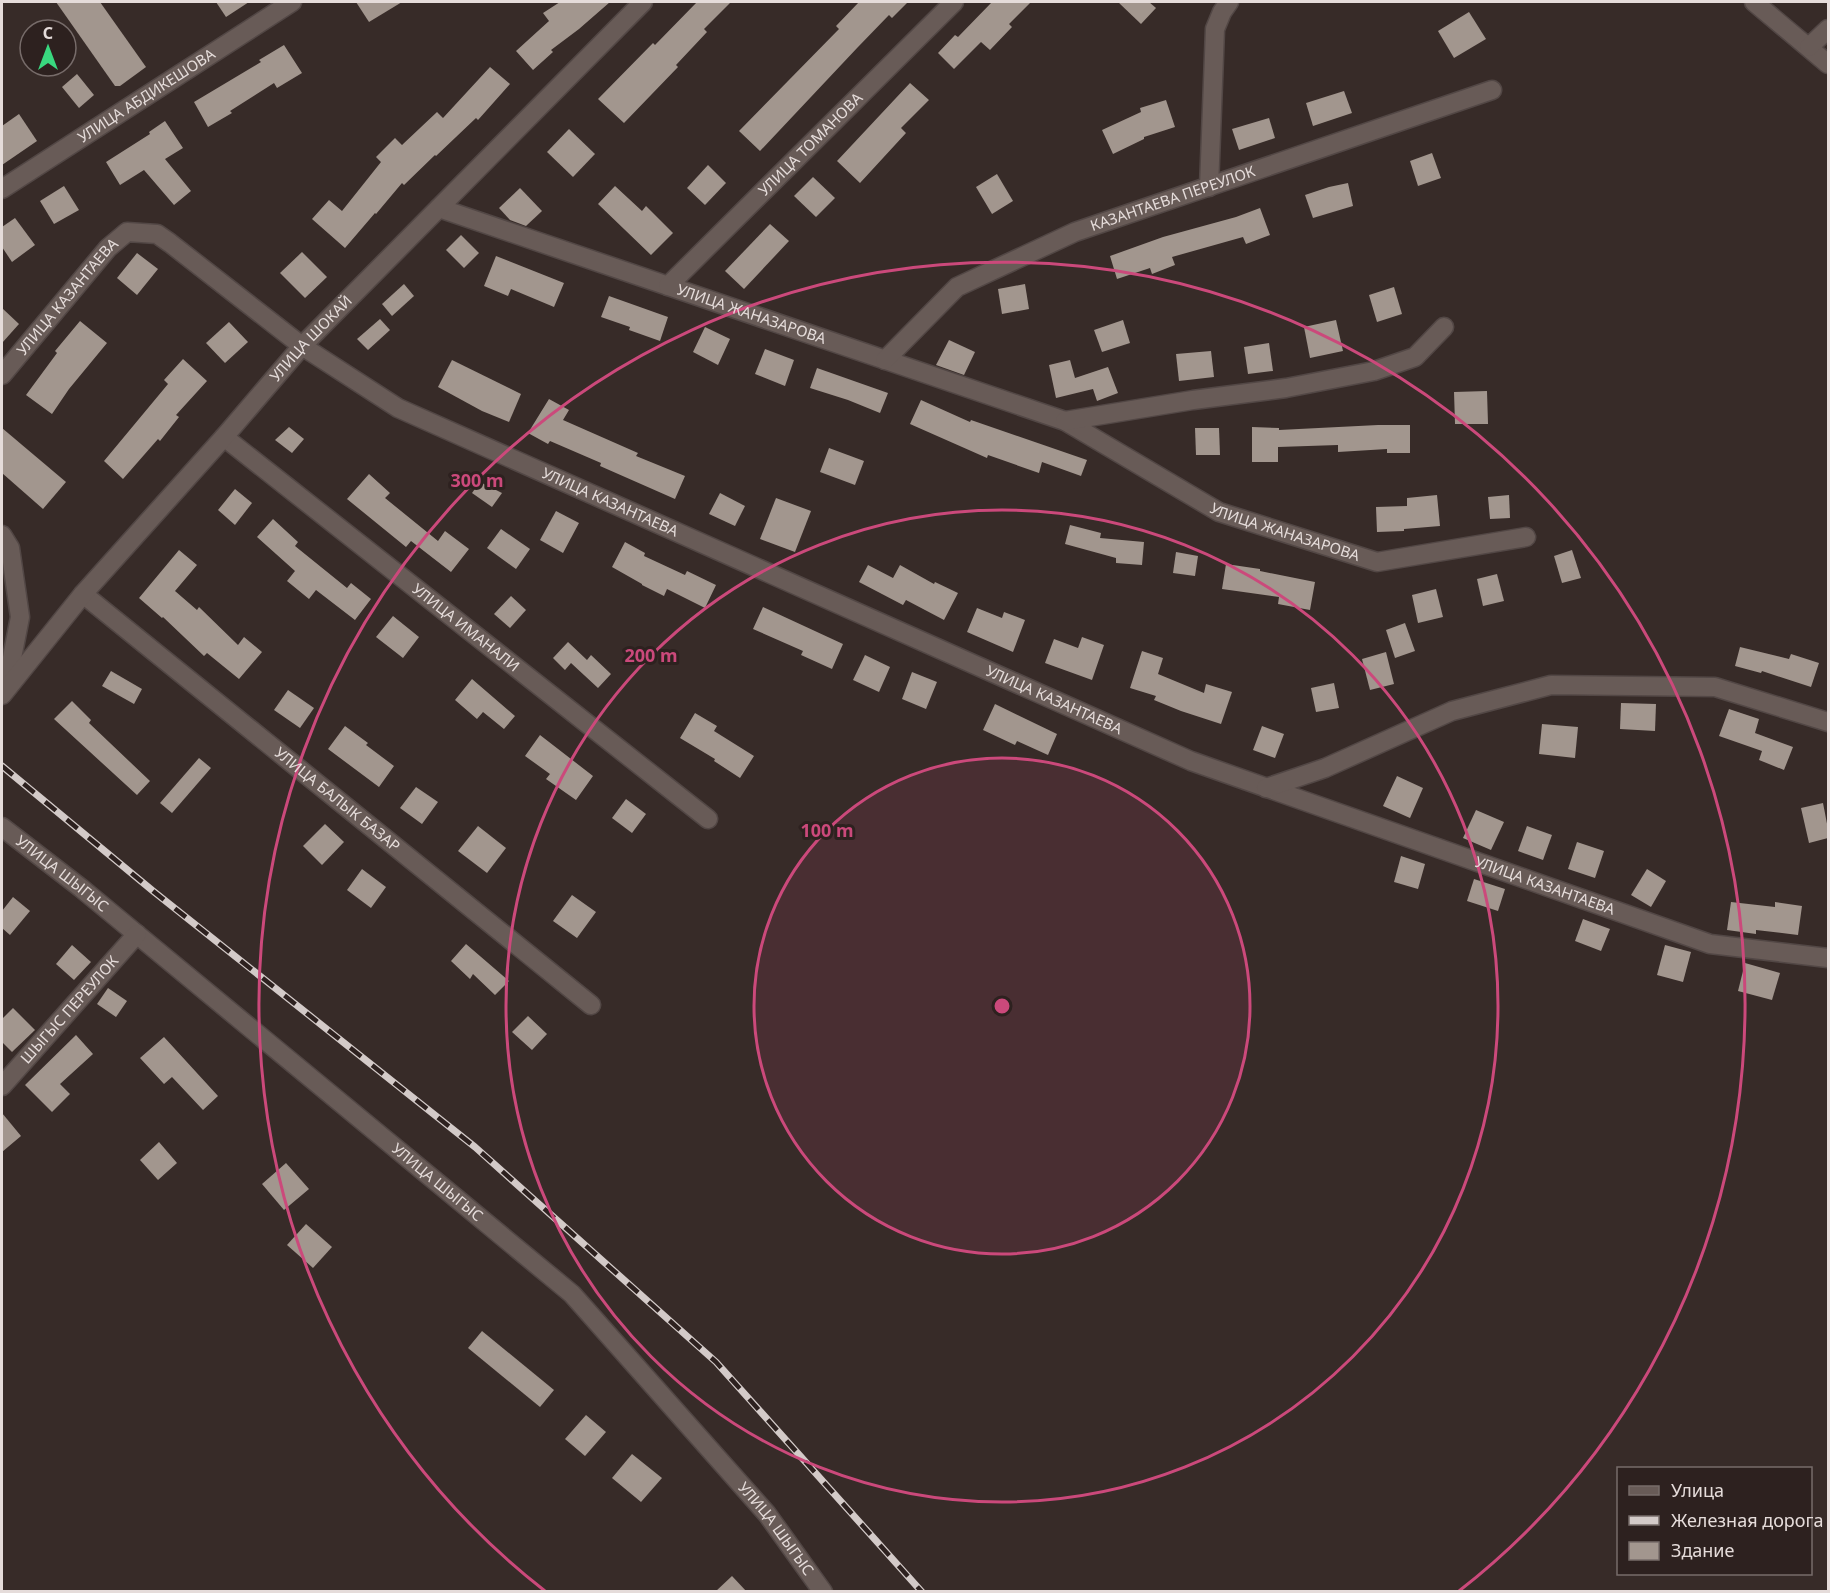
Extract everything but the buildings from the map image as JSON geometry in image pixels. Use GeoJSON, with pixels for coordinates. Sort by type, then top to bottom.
{"type":"FeatureCollection","features":[{"type":"Feature","properties":{"kind":"street","name":"УЛИЦА АБДИКЕШОВА"},"geometry":{"type":"LineString","coordinates":[[2,189],[292,2]]}},
{"type":"Feature","properties":{"kind":"street","name":"УЛИЦА ШОКАЙ"},"geometry":{"type":"LineString","coordinates":[[2,695],[83,594],[302,346],[643,2]]}},
{"type":"Feature","properties":{"kind":"street","name":"УЛИЦА ТОМАНОВА"},"geometry":{"type":"LineString","coordinates":[[668,286],[954,2]]}},
{"type":"Feature","properties":{"kind":"street"},"geometry":{"type":"LineString","coordinates":[[1209,187],[1215,29],[1229,2]]}},
{"type":"Feature","properties":{"kind":"street"},"geometry":{"type":"LineString","coordinates":[[1754,2],[1828,64]]}},
{"type":"Feature","properties":{"kind":"street"},"geometry":{"type":"LineString","coordinates":[[1809,47],[1828,29]]}},
{"type":"Feature","properties":{"kind":"street","name":"КАЗАНТАЕВА ПЕРЕУЛОК"},"geometry":{"type":"LineString","coordinates":[[885,360],[957,287],[1075,232],[1492,90]]}},
{"type":"Feature","properties":{"kind":"street","name":"УЛИЦА ЖАНАЗАРОВА"},"geometry":{"type":"LineString","coordinates":[[439,208],[1065,421],[1219,512],[1377,562],[1526,537]]}},
{"type":"Feature","properties":{"kind":"street","name":"УЛИЦА КАЗАНТАЕВА"},"geometry":{"type":"LineString","coordinates":[[2,375],[108,248],[127,232],[157,234],[302,346],[398,408],[1191,761],[1710,944],[1828,958]]}},
{"type":"Feature","properties":{"kind":"street","name":"УЛИЦА ЖАНАЗАРОВА"},"geometry":{"type":"LineString","coordinates":[[1065,421],[1193,400],[1286,388],[1374,371],[1415,357],[1444,327]]}},
{"type":"Feature","properties":{"kind":"street","name":"УЛИЦА ИМАНАЛИ"},"geometry":{"type":"LineString","coordinates":[[224,437],[708,819]]}},
{"type":"Feature","properties":{"kind":"street"},"geometry":{"type":"LineString","coordinates":[[2,535],[10,548],[20,617],[11,663],[2,683]]}},
{"type":"Feature","properties":{"kind":"street","name":"УЛИЦА БАЛЫК БАЗАР"},"geometry":{"type":"LineString","coordinates":[[83,594],[591,1005]]}},
{"type":"Feature","properties":{"kind":"street"},"geometry":{"type":"LineString","coordinates":[[1266,788],[1324,768],[1452,711],[1551,685],[1715,687],[1828,722]]}},
{"type":"Feature","properties":{"kind":"street","name":"УЛИЦА ШЫГЫС"},"geometry":{"type":"LineString","coordinates":[[2,827],[137,934],[572,1294],[767,1514],[820,1590]]}},
{"type":"Feature","properties":{"kind":"street","name":"ШЫГЫС ПЕРЕУЛОК"},"geometry":{"type":"LineString","coordinates":[[2,1086],[137,934]]}},
{"type":"Feature","properties":{"kind":"railway"},"geometry":{"type":"LineString","coordinates":[[2,766],[153,891],[475,1147],[716,1362],[922,1592]]}}]}
